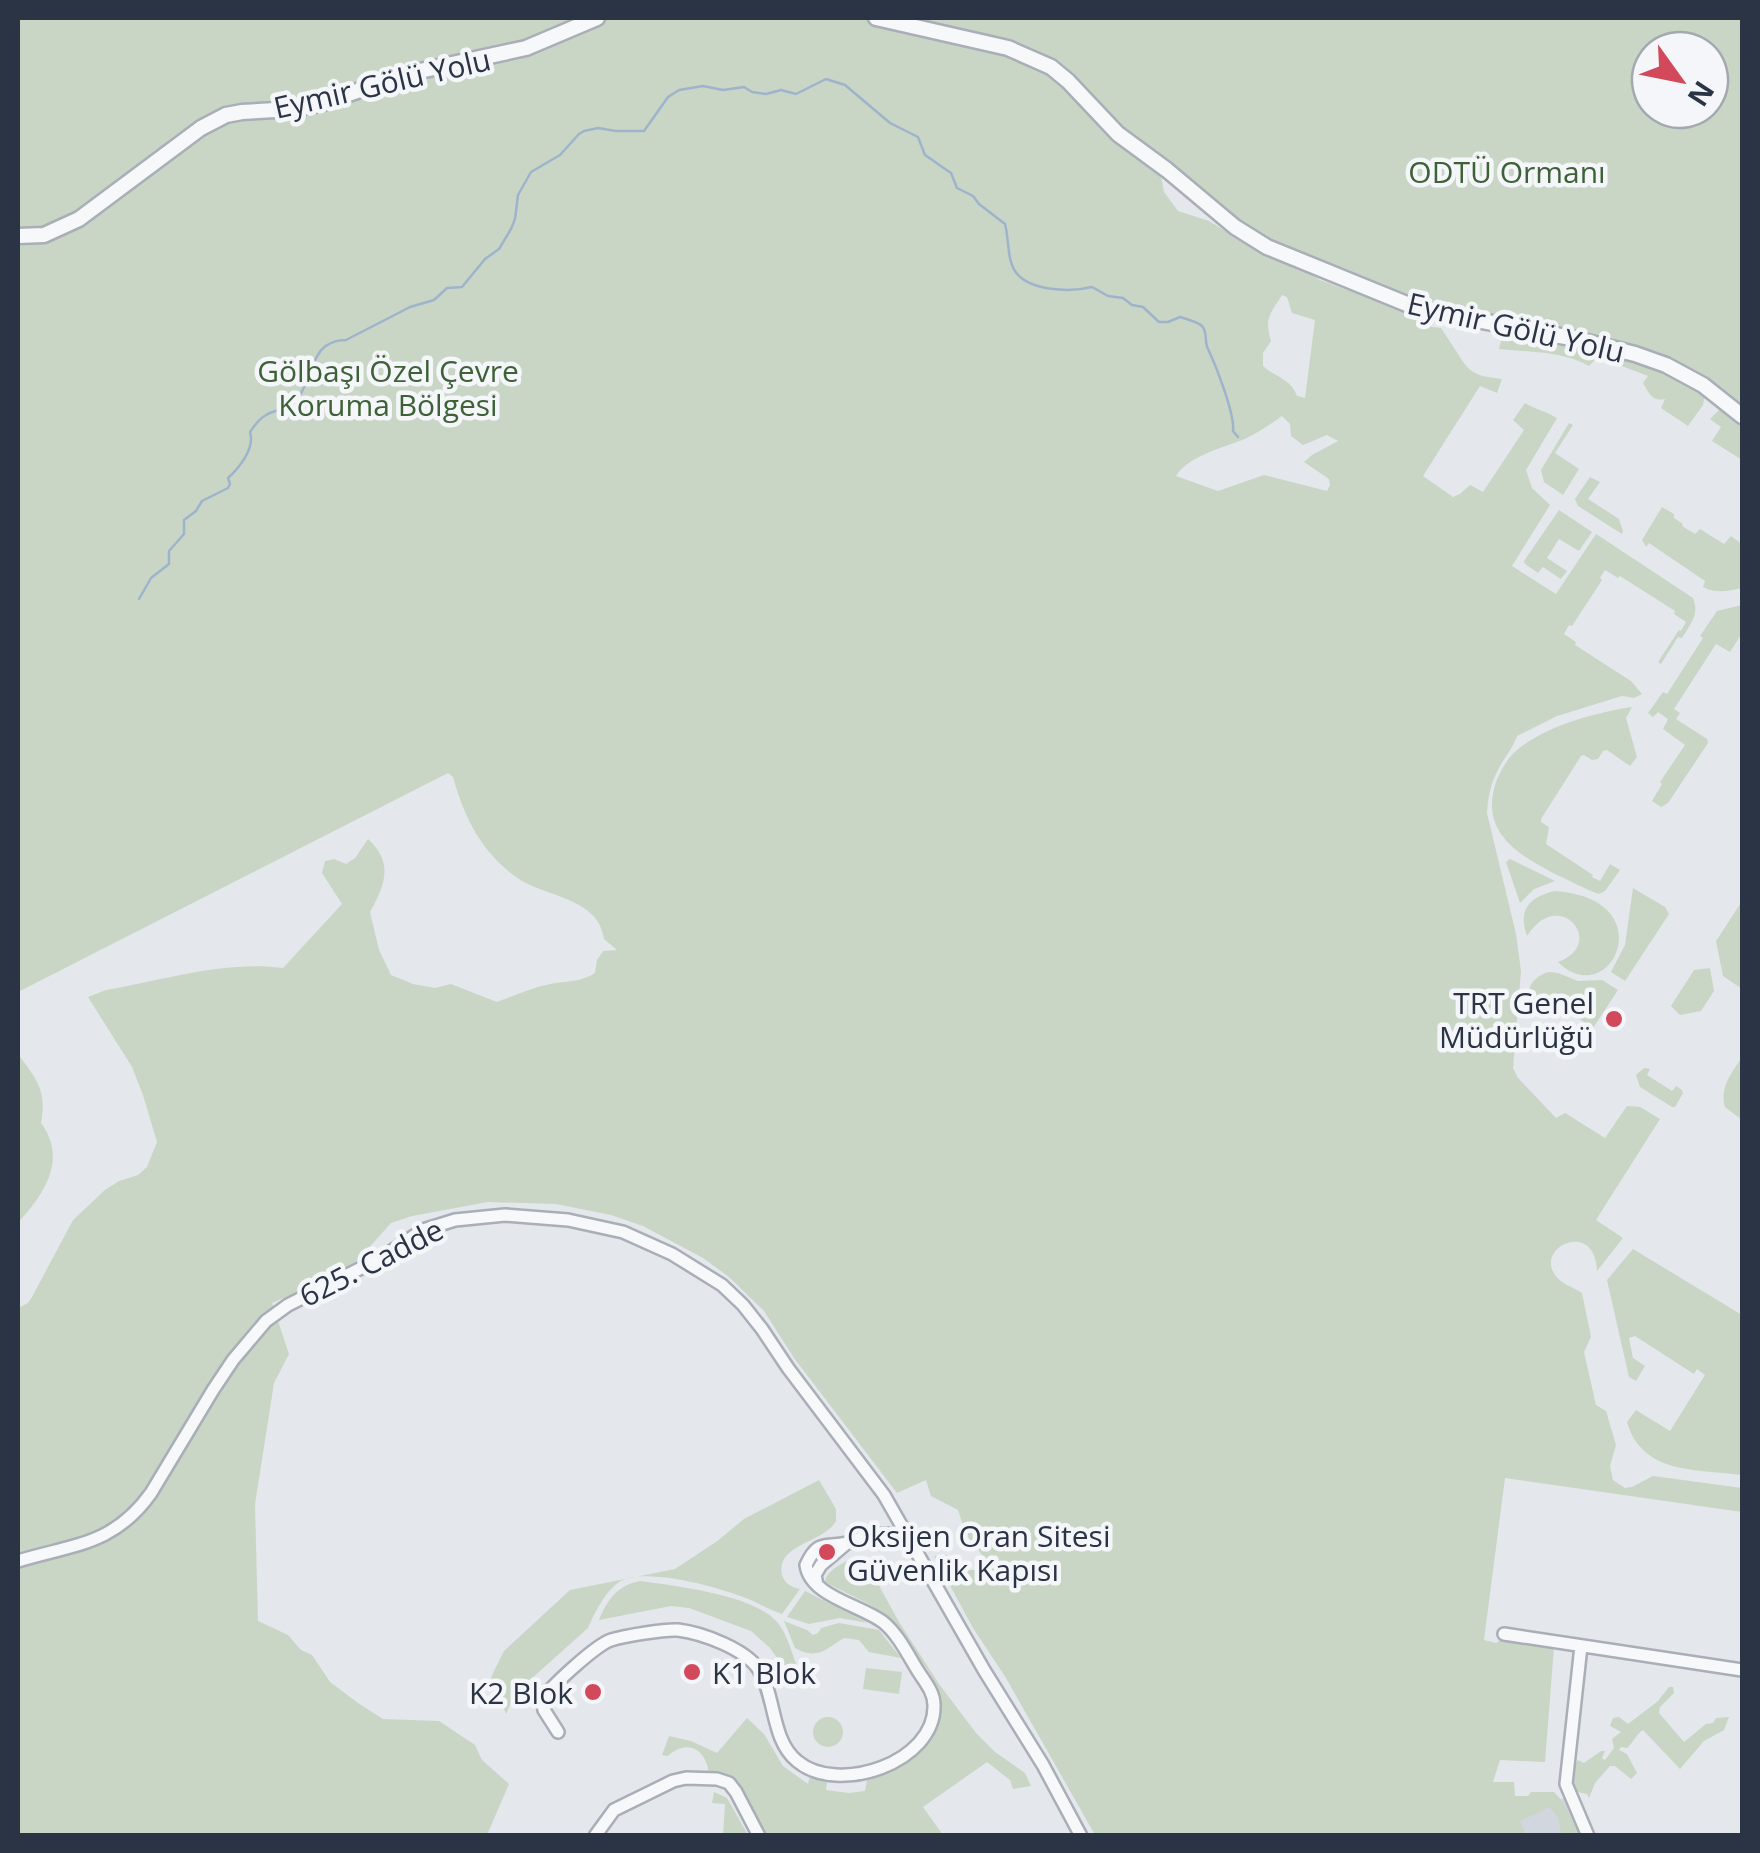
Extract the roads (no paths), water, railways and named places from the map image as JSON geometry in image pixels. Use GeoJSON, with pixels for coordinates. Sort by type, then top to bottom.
{"type":"FeatureCollection","features":[{"type":"Feature","properties":{"kind":"street","name":"Eymir Gölü Yolu"},"geometry":{"type":"LineString","coordinates":[[18,236],[44,235],[69,224],[201,128],[226,115],[320,104],[406,74],[526,48],[597,18]]}},
{"type":"Feature","properties":{"kind":"street","name":"Eymir Gölü Yolu"},"geometry":{"type":"LineString","coordinates":[[876,18],[1008,48],[1050,67],[1118,134],[1235,227],[1267,246],[1419,309],[1635,354],[1686,375],[1742,416]]}},
{"type":"Feature","properties":{"kind":"street","name":"625. Cadde"},"geometry":{"type":"LineString","coordinates":[[18,1561],[97,1538],[126,1522],[138,1510],[253,1334],[278,1311],[383,1257],[434,1225],[505,1215],[568,1220],[623,1232],[672,1254],[722,1286],[762,1329],[884,1495],[1081,1836]]}},
{"type":"Feature","properties":{"kind":"street"},"geometry":{"type":"LineString","coordinates":[[558,1732],[542,1700],[598,1648],[611,1640],[680,1630],[725,1645],[756,1666],[785,1745],[802,1765],[847,1776],[887,1766],[917,1744],[928,1730],[934,1709],[932,1694],[887,1626],[814,1583],[816,1572],[847,1543],[880,1534],[912,1541]]}},
{"type":"Feature","properties":{"kind":"street"},"geometry":{"type":"LineString","coordinates":[[1504,1634],[1742,1670]]}},
{"type":"Feature","properties":{"kind":"street"},"geometry":{"type":"LineString","coordinates":[[1582,1646],[1566,1784],[1588,1836]]}},
{"type":"Feature","properties":{"kind":"street"},"geometry":{"type":"LineString","coordinates":[[595,1836],[614,1810],[686,1778],[729,1783],[756,1836]]}},
{"type":"Feature","properties":{"kind":"waterway"},"geometry":{"type":"LineString","coordinates":[[139,599],[151,578],[169,564],[169,551],[184,534],[184,520],[202,501],[228,488],[228,478],[248,451],[250,432],[264,416],[295,402],[325,347],[410,307],[434,300],[447,288],[462,287],[485,259],[499,249],[511,229],[518,195],[531,172],[560,155],[579,134],[598,128],[644,131],[668,97],[679,90],[703,86],[796,94],[826,79],[845,85],[890,123],[918,137],[925,155],[951,173],[957,188],[973,196],[1005,224],[1011,261],[1021,278],[1051,289],[1092,287],[1143,307],[1159,322],[1180,317],[1202,326],[1238,437]]}},
{"type":"Feature","properties":{"kind":"place","name":"TRT Genel Müdürlüğü"},"geometry":{"type":"Point","coordinates":[1614,1019]}},
{"type":"Feature","properties":{"kind":"place","name":"Oksijen Oran Sitesi Güvenlik Kapısı"},"geometry":{"type":"Point","coordinates":[827,1552]}},
{"type":"Feature","properties":{"kind":"place","name":"K1 Blok"},"geometry":{"type":"Point","coordinates":[692,1672]}},
{"type":"Feature","properties":{"kind":"place","name":"K2 Blok"},"geometry":{"type":"Point","coordinates":[593,1692]}},
{"type":"Feature","properties":{"kind":"park label","name":"ODTÜ Ormanı"},"geometry":{"type":"Point","coordinates":[1507,171]}},
{"type":"Feature","properties":{"kind":"park label","name":"Gölbaşı Özel Çevre Koruma Bölgesi"},"geometry":{"type":"Point","coordinates":[388,387]}}]}
